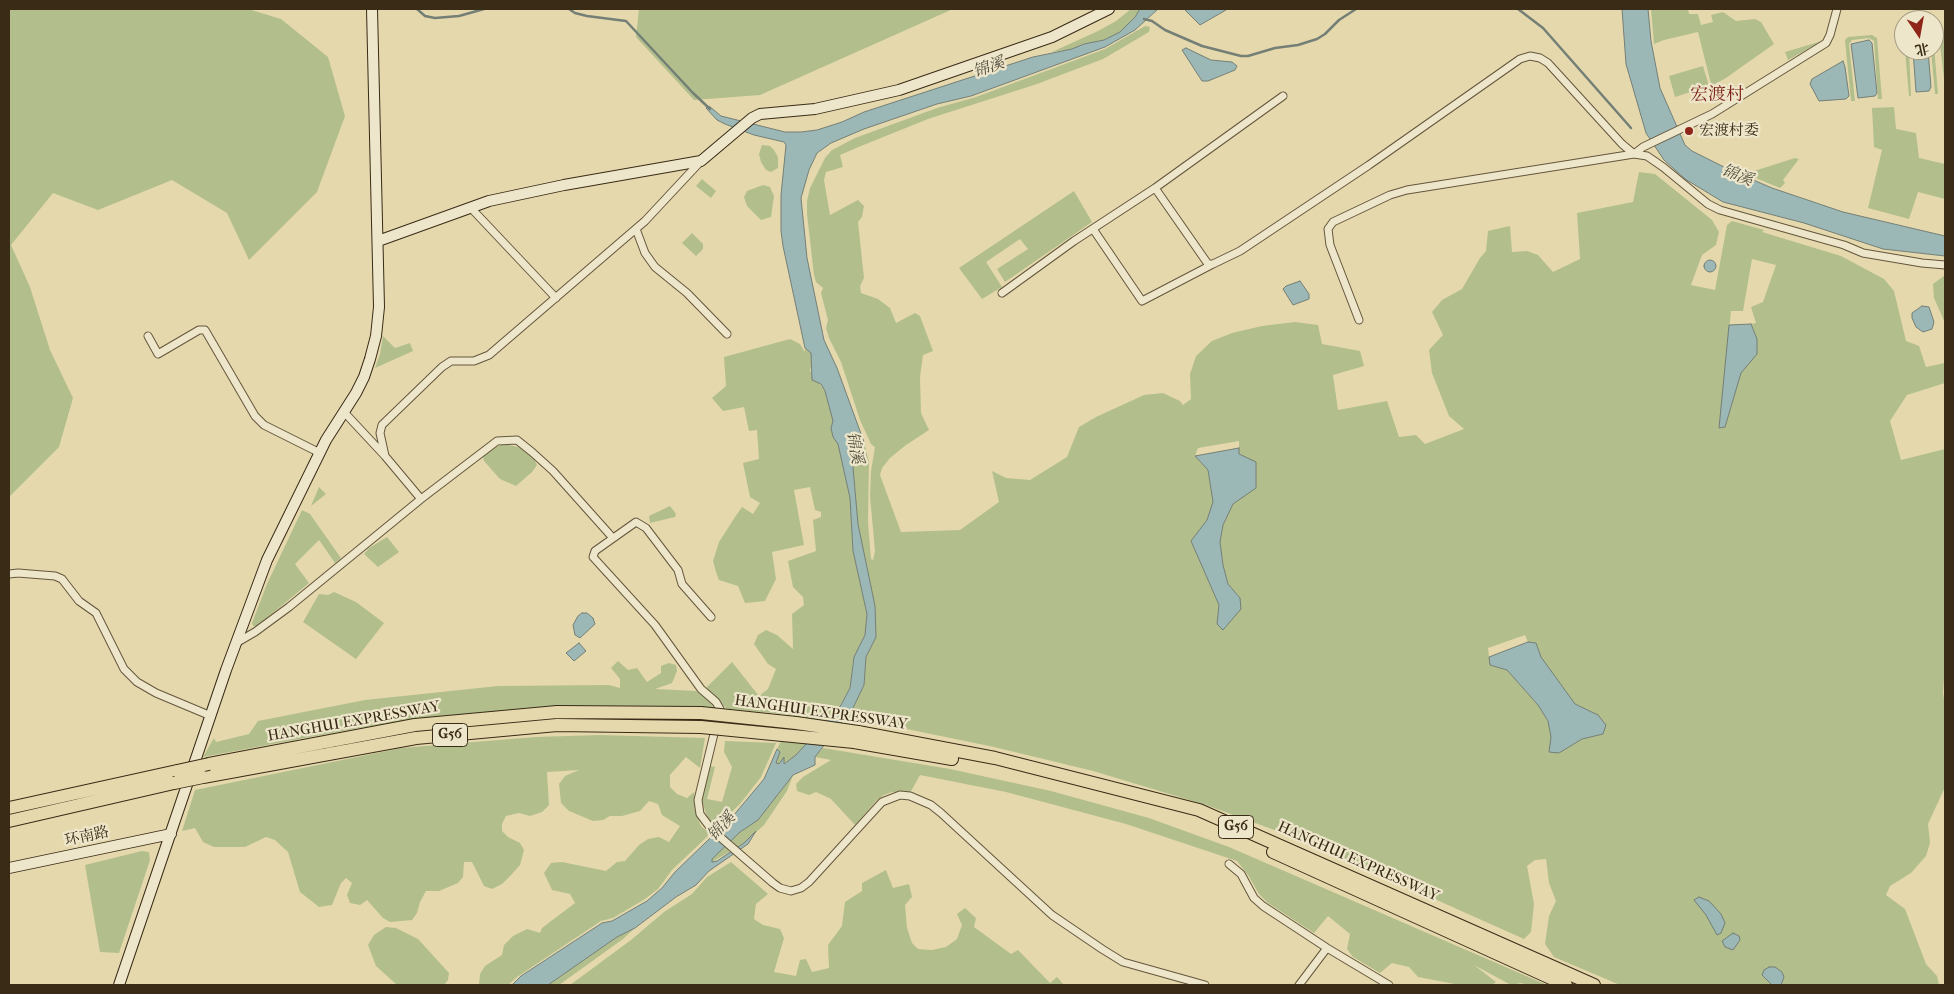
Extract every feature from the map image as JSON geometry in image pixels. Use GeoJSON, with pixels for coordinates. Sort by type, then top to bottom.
{"type":"FeatureCollection","features":[{"type":"Feature","properties":{"kind":"highway","name":"HANGHUI EXPRESSWAY"},"geometry":{"type":"LineString","coordinates":[[9,821],[176,777],[209,764],[415,725],[557,712],[701,713],[796,723],[994,766],[1195,817],[1566,985]]}},
{"type":"Feature","properties":{"kind":"highway","name":"HANGHUI EXPRESSWAY"},"geometry":{"type":"LineString","coordinates":[[9,808],[176,777],[203,777],[416,738],[556,725],[701,727],[856,737],[995,758],[1198,810],[1594,985]]}},
{"type":"Feature","properties":{"kind":"street"},"geometry":{"type":"LineString","coordinates":[[119,985],[236,643],[267,560],[320,453],[364,377],[376,336],[379,307],[372,9]]}},
{"type":"Feature","properties":{"kind":"street"},"geometry":{"type":"LineString","coordinates":[[385,456],[380,433],[382,425],[442,367],[451,361],[484,359],[636,229],[701,161],[752,118],[769,112],[815,109],[899,90],[1052,37],[1109,9]]}},
{"type":"Feature","properties":{"kind":"street"},"geometry":{"type":"LineString","coordinates":[[1634,154],[1643,147],[1712,114],[1826,44],[1837,9]]}},
{"type":"Feature","properties":{"kind":"street"},"geometry":{"type":"LineString","coordinates":[[1093,229],[1142,301],[1247,246],[1369,165],[1520,59],[1530,56],[1540,58],[1548,63],[1622,144],[1634,154]]}},
{"type":"Feature","properties":{"kind":"street"},"geometry":{"type":"LineString","coordinates":[[1002,293],[1155,188],[1283,96]]}},
{"type":"Feature","properties":{"kind":"street"},"geometry":{"type":"LineString","coordinates":[[1360,320],[1330,245],[1328,229],[1333,222],[1390,195],[1407,190],[1634,154],[1647,156],[1708,204],[1720,210],[1844,245],[1863,253],[1914,262],[1945,265]]}},
{"type":"Feature","properties":{"kind":"street"},"geometry":{"type":"LineString","coordinates":[[378,241],[489,201],[564,185],[701,161]]}},
{"type":"Feature","properties":{"kind":"street"},"geometry":{"type":"LineString","coordinates":[[1155,188],[1208,264],[1213,264]]}},
{"type":"Feature","properties":{"kind":"street"},"geometry":{"type":"LineString","coordinates":[[470,207],[556,298]]}},
{"type":"Feature","properties":{"kind":"street"},"geometry":{"type":"LineString","coordinates":[[636,229],[645,253],[655,267],[687,293],[727,334]]}},
{"type":"Feature","properties":{"kind":"street"},"geometry":{"type":"LineString","coordinates":[[148,336],[158,354],[199,330],[205,330],[259,420],[264,425],[320,453]]}},
{"type":"Feature","properties":{"kind":"street"},"geometry":{"type":"LineString","coordinates":[[344,412],[385,456],[421,499]]}},
{"type":"Feature","properties":{"kind":"street"},"geometry":{"type":"LineString","coordinates":[[236,643],[255,632],[289,607],[421,499],[497,441],[517,440],[553,471],[612,538]]}},
{"type":"Feature","properties":{"kind":"street"},"geometry":{"type":"LineString","coordinates":[[711,617],[682,584],[678,570],[646,528],[636,522],[595,552],[593,557],[655,625],[672,646],[696,684],[716,702],[720,709],[698,800],[700,814],[712,830],[741,857],[780,888],[791,891],[801,888],[810,882],[882,802],[900,795],[910,796],[931,805],[1052,915],[1102,949],[1123,962],[1206,985]]}},
{"type":"Feature","properties":{"kind":"street"},"geometry":{"type":"LineString","coordinates":[[9,574],[55,576],[62,579],[80,601],[96,612],[124,669],[137,682],[156,693],[211,716]]}},
{"type":"Feature","properties":{"kind":"street","name":"环南路"},"geometry":{"type":"LineString","coordinates":[[9,868],[171,834]]}},
{"type":"Feature","properties":{"kind":"street"},"geometry":{"type":"LineString","coordinates":[[1228,864],[1241,874],[1254,898],[1262,906],[1389,985]]}},
{"type":"Feature","properties":{"kind":"street"},"geometry":{"type":"LineString","coordinates":[[1300,985],[1327,948]]}},
{"type":"Feature","properties":{"kind":"green space"},"geometry":{"type":"Polygon","coordinates":[[[9,9],[248,9],[281,19],[328,57],[345,116],[317,192],[249,260],[227,213],[172,180],[98,210],[53,193],[11,245],[30,287],[50,350],[73,398],[59,447],[9,497],[9,9]]]}},
{"type":"Feature","properties":{"kind":"green space"},"geometry":{"type":"Polygon","coordinates":[[[639,9],[953,9],[760,95],[694,100],[636,37],[639,9]]]}},
{"type":"Feature","properties":{"kind":"green space"},"geometry":{"type":"Polygon","coordinates":[[[1131,9],[1140,9],[1140,11],[1120,32],[1104,40],[1084,44],[1072,49],[1052,52],[1098,31],[1116,21],[1131,9]]]}},
{"type":"Feature","properties":{"kind":"green space"},"geometry":{"type":"Polygon","coordinates":[[[1651,9],[1688,9],[1689,14],[1698,14],[1701,25],[1713,22],[1711,15],[1723,12],[1736,21],[1755,19],[1761,22],[1774,44],[1726,78],[1711,84],[1698,32],[1654,44],[1651,9]]]}},
{"type":"Feature","properties":{"kind":"green space"},"geometry":{"type":"Polygon","coordinates":[[[1145,26],[1150,27],[1149,32],[1103,59],[1037,84],[928,119],[861,146],[840,155],[843,167],[826,172],[824,180],[830,215],[858,200],[864,206],[862,217],[858,222],[864,278],[860,286],[861,293],[878,299],[890,308],[896,323],[915,313],[920,316],[933,351],[923,355],[920,377],[921,413],[929,430],[890,458],[882,468],[880,475],[901,532],[960,530],[999,502],[992,471],[1006,478],[1030,480],[1067,457],[1079,427],[1144,395],[1163,393],[1180,401],[1183,405],[1191,399],[1190,374],[1196,356],[1212,341],[1232,333],[1262,326],[1295,322],[1318,325],[1322,344],[1360,351],[1364,366],[1333,375],[1338,410],[1387,401],[1399,437],[1416,435],[1425,444],[1464,429],[1449,416],[1432,373],[1429,350],[1443,335],[1432,312],[1442,300],[1462,289],[1486,251],[1488,231],[1510,226],[1512,252],[1527,251],[1538,255],[1553,272],[1580,259],[1577,213],[1633,202],[1639,172],[1655,174],[1712,220],[1719,232],[1716,245],[1702,255],[1691,285],[1715,290],[1727,225],[1732,221],[1764,230],[1762,232],[1841,256],[1884,279],[1894,291],[1906,341],[1919,346],[1926,367],[1945,363],[1945,383],[1907,395],[1890,421],[1901,460],[1945,449],[1945,666],[1943,692],[1945,709],[1945,787],[1928,824],[1930,843],[1926,856],[1911,873],[1890,886],[1886,895],[1905,909],[1926,964],[1937,976],[1939,985],[1620,985],[1554,957],[1545,944],[1549,916],[1556,901],[1549,883],[1546,859],[1535,860],[1527,866],[1534,904],[1531,932],[1524,939],[1307,842],[1206,805],[1093,771],[994,747],[897,727],[845,719],[853,708],[864,685],[866,657],[876,637],[875,606],[858,524],[851,445],[864,442],[869,462],[868,522],[871,559],[873,560],[875,551],[870,496],[871,471],[875,447],[871,444],[860,420],[841,362],[826,328],[828,320],[821,293],[823,288],[816,282],[814,275],[807,214],[810,188],[825,158],[832,150],[855,138],[937,108],[976,97],[1105,49],[1145,26]],[[1752,259],[1743,311],[1731,311],[1720,428],[1725,426],[1741,373],[1752,359],[1757,339],[1751,324],[1756,323],[1751,307],[1763,302],[1776,265],[1752,259]],[[1239,441],[1198,448],[1195,456],[1208,470],[1213,502],[1207,520],[1191,541],[1219,605],[1217,624],[1240,598],[1228,584],[1223,565],[1220,542],[1223,525],[1233,504],[1256,487],[1239,454],[1239,441]],[[1525,635],[1488,648],[1490,665],[1507,670],[1538,705],[1548,721],[1551,737],[1559,753],[1582,739],[1603,734],[1596,715],[1575,704],[1540,657],[1536,643],[1528,642],[1525,635]]]}},
{"type":"Feature","properties":{"kind":"green space"},"geometry":{"type":"Polygon","coordinates":[[[1944,31],[1945,87],[1942,60],[1944,60],[1944,31]]]}},
{"type":"Feature","properties":{"kind":"green space"},"geometry":{"type":"Polygon","coordinates":[[[1872,35],[1877,38],[1882,99],[1878,99],[1874,41],[1869,38],[1852,40],[1849,44],[1855,101],[1851,101],[1845,40],[1848,37],[1872,35]]]}},
{"type":"Feature","properties":{"kind":"green space"},"geometry":{"type":"Polygon","coordinates":[[[1822,41],[1788,60],[1785,52],[1822,41]]]}},
{"type":"Feature","properties":{"kind":"green space"},"geometry":{"type":"Polygon","coordinates":[[[1906,60],[1909,60],[1911,96],[1909,96],[1906,60]]]}},
{"type":"Feature","properties":{"kind":"green space"},"geometry":{"type":"Polygon","coordinates":[[[1932,60],[1935,60],[1938,94],[1935,94],[1932,60]]]}},
{"type":"Feature","properties":{"kind":"green space"},"geometry":{"type":"Polygon","coordinates":[[[1703,66],[1709,86],[1675,97],[1669,76],[1703,66]]]}},
{"type":"Feature","properties":{"kind":"green space"},"geometry":{"type":"Polygon","coordinates":[[[1894,107],[1896,129],[1916,133],[1919,158],[1945,164],[1945,199],[1918,192],[1909,219],[1868,208],[1882,150],[1874,147],[1872,108],[1894,107]]]}},
{"type":"Feature","properties":{"kind":"green space"},"geometry":{"type":"Polygon","coordinates":[[[762,145],[770,146],[778,157],[778,168],[771,172],[766,170],[761,162],[759,154],[762,145]]]}},
{"type":"Feature","properties":{"kind":"green space"},"geometry":{"type":"Polygon","coordinates":[[[1795,158],[1799,159],[1783,180],[1785,183],[1780,188],[1748,173],[1795,158]]]}},
{"type":"Feature","properties":{"kind":"green space"},"geometry":{"type":"Polygon","coordinates":[[[702,179],[716,191],[711,198],[696,186],[702,179]]]}},
{"type":"Feature","properties":{"kind":"green space"},"geometry":{"type":"Polygon","coordinates":[[[763,185],[770,187],[774,196],[771,217],[761,220],[747,206],[744,197],[747,191],[763,185]]]}},
{"type":"Feature","properties":{"kind":"green space"},"geometry":{"type":"Polygon","coordinates":[[[1074,191],[1092,222],[1005,282],[997,269],[1028,249],[1020,239],[986,262],[1002,287],[982,299],[959,268],[1074,191]]]}},
{"type":"Feature","properties":{"kind":"green space"},"geometry":{"type":"Polygon","coordinates":[[[692,233],[703,244],[703,249],[696,256],[682,243],[692,233]]]}},
{"type":"Feature","properties":{"kind":"green space"},"geometry":{"type":"Polygon","coordinates":[[[1945,275],[1945,323],[1934,298],[1933,284],[1945,275]]]}},
{"type":"Feature","properties":{"kind":"green space"},"geometry":{"type":"Polygon","coordinates":[[[383,336],[395,348],[410,343],[413,351],[375,368],[383,336]]]}},
{"type":"Feature","properties":{"kind":"green space"},"geometry":{"type":"Polygon","coordinates":[[[790,339],[800,344],[805,352],[805,348],[811,353],[810,371],[825,391],[834,421],[831,428],[833,437],[838,443],[850,498],[853,551],[867,614],[865,635],[853,661],[850,688],[841,704],[796,755],[783,764],[776,763],[779,752],[777,749],[794,715],[727,709],[706,688],[732,662],[759,696],[768,689],[776,669],[768,664],[754,644],[758,635],[766,630],[777,635],[793,649],[792,614],[804,605],[803,597],[793,587],[788,561],[816,551],[813,520],[821,517],[821,512],[815,510],[810,487],[794,490],[804,545],[772,552],[776,579],[765,601],[745,603],[738,586],[719,580],[713,561],[719,542],[742,507],[753,514],[760,503],[750,497],[743,463],[759,459],[757,430],[749,431],[744,407],[723,411],[712,398],[726,386],[724,357],[790,339]]]}},
{"type":"Feature","properties":{"kind":"green space"},"geometry":{"type":"Polygon","coordinates":[[[504,444],[519,447],[534,459],[537,465],[516,486],[500,479],[484,461],[483,457],[491,449],[504,444]]]}},
{"type":"Feature","properties":{"kind":"green space"},"geometry":{"type":"Polygon","coordinates":[[[319,487],[326,494],[311,506],[319,487]]]}},
{"type":"Feature","properties":{"kind":"green space"},"geometry":{"type":"Polygon","coordinates":[[[670,506],[676,514],[675,517],[650,523],[649,516],[670,506]]]}},
{"type":"Feature","properties":{"kind":"green space"},"geometry":{"type":"Polygon","coordinates":[[[302,510],[310,514],[341,558],[335,563],[319,540],[295,564],[309,583],[257,626],[253,626],[252,623],[267,584],[302,510]]]}},
{"type":"Feature","properties":{"kind":"green space"},"geometry":{"type":"Polygon","coordinates":[[[387,537],[399,552],[378,567],[364,554],[369,548],[387,537]]]}},
{"type":"Feature","properties":{"kind":"green space"},"geometry":{"type":"Polygon","coordinates":[[[334,592],[356,602],[384,623],[356,659],[303,622],[319,594],[328,595],[334,592]]]}},
{"type":"Feature","properties":{"kind":"green space"},"geometry":{"type":"Polygon","coordinates":[[[618,661],[628,670],[637,668],[647,682],[661,673],[661,666],[669,663],[676,665],[677,671],[672,683],[655,689],[696,691],[709,700],[715,708],[663,707],[462,714],[359,728],[203,757],[214,738],[216,742],[249,734],[258,721],[365,700],[498,686],[609,685],[620,688],[620,679],[611,668],[618,661]]]}},
{"type":"Feature","properties":{"kind":"green space"},"geometry":{"type":"Polygon","coordinates":[[[600,735],[705,738],[700,768],[686,757],[670,775],[670,787],[677,794],[687,798],[694,792],[695,811],[701,826],[710,834],[672,870],[658,889],[645,899],[613,918],[601,921],[508,985],[479,985],[480,974],[485,966],[502,955],[504,945],[513,936],[527,929],[540,933],[542,928],[575,903],[570,894],[552,890],[544,873],[551,863],[562,862],[606,871],[617,862],[625,861],[639,845],[648,839],[659,837],[669,842],[680,826],[662,815],[658,804],[649,801],[640,811],[593,821],[569,811],[561,803],[559,784],[565,776],[579,770],[547,772],[549,805],[542,812],[530,816],[519,813],[506,816],[502,824],[502,831],[508,837],[520,843],[524,850],[520,865],[502,884],[492,889],[484,886],[472,862],[464,862],[463,877],[458,883],[439,891],[426,891],[412,920],[390,922],[383,918],[367,900],[360,905],[350,903],[347,895],[352,883],[346,878],[341,883],[332,905],[319,907],[300,892],[288,852],[275,840],[266,837],[245,847],[214,847],[203,842],[195,828],[182,831],[195,790],[401,748],[535,737],[600,735]]]}},
{"type":"Feature","properties":{"kind":"green space"},"geometry":{"type":"Polygon","coordinates":[[[725,741],[776,743],[761,777],[740,804],[716,827],[708,820],[702,801],[710,766],[715,767],[707,799],[722,802],[732,767],[724,752],[725,741]]]}},
{"type":"Feature","properties":{"kind":"green space"},"geometry":{"type":"Polygon","coordinates":[[[823,748],[950,769],[1051,791],[1149,818],[1229,847],[1547,985],[1527,985],[1521,983],[1511,985],[1474,965],[1496,982],[1492,985],[1460,985],[1418,977],[1409,967],[1392,963],[1380,973],[1353,957],[1347,949],[1350,934],[1328,916],[1314,933],[1268,903],[1259,894],[1237,861],[1126,824],[1006,792],[920,775],[910,793],[892,792],[884,795],[877,800],[855,825],[831,799],[816,792],[809,795],[797,791],[796,784],[803,777],[831,760],[815,757],[823,748]]]}},
{"type":"Feature","properties":{"kind":"green space"},"geometry":{"type":"Polygon","coordinates":[[[793,775],[787,791],[764,825],[744,843],[712,862],[712,859],[740,832],[758,820],[793,775]]]}},
{"type":"Feature","properties":{"kind":"green space"},"geometry":{"type":"Polygon","coordinates":[[[142,851],[149,852],[150,860],[119,953],[100,952],[85,865],[142,851]]]}},
{"type":"Feature","properties":{"kind":"green space"},"geometry":{"type":"Polygon","coordinates":[[[731,862],[768,894],[756,904],[754,919],[763,925],[780,929],[784,938],[774,972],[796,976],[800,960],[806,959],[812,972],[829,968],[828,945],[842,926],[845,902],[862,891],[862,883],[886,870],[893,888],[909,884],[912,897],[905,905],[907,928],[912,943],[918,949],[932,950],[946,947],[957,939],[962,925],[957,914],[965,908],[976,918],[974,927],[1011,954],[1018,950],[1050,983],[1057,977],[1064,985],[570,985],[631,940],[664,912],[692,894],[707,877],[731,862]]]}},
{"type":"Feature","properties":{"kind":"green space"},"geometry":{"type":"Polygon","coordinates":[[[386,927],[396,928],[418,939],[449,973],[448,980],[444,985],[397,985],[376,966],[368,945],[374,935],[386,927]]]}},
{"type":"Feature","properties":{"kind":"green space"},"geometry":{"type":"Polygon","coordinates":[[[635,928],[623,939],[559,985],[548,985],[617,937],[635,928]]]}},
{"type":"Feature","properties":{"kind":"water","name":"锦溪"},"geometry":{"type":"Polygon","coordinates":[[[1140,9],[1158,9],[1135,30],[1105,47],[971,96],[937,104],[864,129],[831,143],[817,153],[809,170],[801,198],[807,258],[824,340],[837,368],[864,442],[851,445],[858,524],[875,606],[876,637],[866,657],[864,685],[853,708],[815,757],[815,765],[793,775],[758,820],[740,832],[712,859],[712,862],[717,861],[744,843],[756,831],[748,844],[709,871],[696,885],[548,985],[512,985],[521,976],[602,923],[612,921],[647,901],[662,888],[675,872],[733,816],[764,779],[777,749],[780,752],[776,763],[779,764],[784,757],[784,764],[796,755],[841,705],[850,688],[854,657],[865,635],[867,614],[853,551],[850,498],[838,444],[833,437],[831,428],[833,421],[825,391],[821,384],[812,380],[811,353],[805,348],[783,246],[781,195],[786,145],[784,142],[754,135],[725,124],[717,120],[706,108],[709,106],[721,116],[785,132],[817,130],[864,112],[1033,57],[1104,40],[1120,32],[1140,9]]]}},
{"type":"Feature","properties":{"kind":"water"},"geometry":{"type":"Polygon","coordinates":[[[1184,9],[1225,9],[1226,10],[1200,25],[1184,9]]]}},
{"type":"Feature","properties":{"kind":"water","name":"锦溪"},"geometry":{"type":"Polygon","coordinates":[[[1622,9],[1648,9],[1651,41],[1660,88],[1685,145],[1692,151],[1772,188],[1843,212],[1945,236],[1945,256],[1883,249],[1804,223],[1723,202],[1685,179],[1664,160],[1646,133],[1626,64],[1622,9]]]}},
{"type":"Feature","properties":{"kind":"water"},"geometry":{"type":"Polygon","coordinates":[[[1869,40],[1872,43],[1877,93],[1875,96],[1858,98],[1851,44],[1869,40]]]}},
{"type":"Feature","properties":{"kind":"water"},"geometry":{"type":"Polygon","coordinates":[[[1186,48],[1211,60],[1232,62],[1237,66],[1235,70],[1208,81],[1202,81],[1182,50],[1186,48]]]}},
{"type":"Feature","properties":{"kind":"water"},"geometry":{"type":"Polygon","coordinates":[[[1914,60],[1929,60],[1931,87],[1929,91],[1916,92],[1914,60]]]}},
{"type":"Feature","properties":{"kind":"water"},"geometry":{"type":"Polygon","coordinates":[[[1843,61],[1849,96],[1846,99],[1819,101],[1810,84],[1812,79],[1843,61]]]}},
{"type":"Feature","properties":{"kind":"water"},"geometry":{"type":"Polygon","coordinates":[[[1708,260],[1712,260],[1716,266],[1712,272],[1708,272],[1704,268],[1704,264],[1708,260]]]}},
{"type":"Feature","properties":{"kind":"water"},"geometry":{"type":"Polygon","coordinates":[[[1300,281],[1309,294],[1309,299],[1293,305],[1283,289],[1300,281]]]}},
{"type":"Feature","properties":{"kind":"water"},"geometry":{"type":"Polygon","coordinates":[[[1922,306],[1929,307],[1934,322],[1932,329],[1923,332],[1916,327],[1912,318],[1912,313],[1922,306]]]}},
{"type":"Feature","properties":{"kind":"water"},"geometry":{"type":"Polygon","coordinates":[[[1751,324],[1757,339],[1757,354],[1741,373],[1725,427],[1719,428],[1729,325],[1751,324]]]}},
{"type":"Feature","properties":{"kind":"water"},"geometry":{"type":"Polygon","coordinates":[[[1239,448],[1239,454],[1256,462],[1256,488],[1233,504],[1223,525],[1220,542],[1223,565],[1228,584],[1240,598],[1241,609],[1223,630],[1217,624],[1219,605],[1191,541],[1207,520],[1213,502],[1208,470],[1195,456],[1239,448]]]}},
{"type":"Feature","properties":{"kind":"water"},"geometry":{"type":"Polygon","coordinates":[[[582,613],[587,613],[593,618],[595,624],[580,638],[575,635],[573,625],[582,613]]]}},
{"type":"Feature","properties":{"kind":"water"},"geometry":{"type":"Polygon","coordinates":[[[1528,642],[1536,643],[1541,657],[1575,704],[1598,715],[1606,725],[1603,734],[1582,739],[1559,753],[1549,752],[1551,737],[1548,721],[1538,705],[1507,670],[1490,665],[1489,657],[1528,642]]]}},
{"type":"Feature","properties":{"kind":"water"},"geometry":{"type":"Polygon","coordinates":[[[579,643],[586,651],[574,661],[566,653],[579,643]]]}},
{"type":"Feature","properties":{"kind":"water"},"geometry":{"type":"Polygon","coordinates":[[[1699,897],[1709,901],[1721,914],[1725,923],[1721,933],[1717,935],[1706,915],[1694,900],[1699,897]]]}},
{"type":"Feature","properties":{"kind":"water"},"geometry":{"type":"Polygon","coordinates":[[[1733,933],[1739,936],[1740,940],[1733,950],[1725,947],[1722,941],[1733,933]]]}},
{"type":"Feature","properties":{"kind":"water"},"geometry":{"type":"Polygon","coordinates":[[[1769,967],[1775,967],[1782,972],[1784,977],[1781,985],[1772,985],[1762,975],[1764,970],[1769,967]]]}},
{"type":"Feature","properties":{"kind":"waterway"},"geometry":{"type":"LineString","coordinates":[[417,9],[425,16],[435,18],[459,16],[484,9]]}},
{"type":"Feature","properties":{"kind":"waterway"},"geometry":{"type":"LineString","coordinates":[[569,9],[575,13],[587,16],[626,21],[710,109]]}},
{"type":"Feature","properties":{"kind":"waterway"},"geometry":{"type":"LineString","coordinates":[[1144,19],[1152,21],[1165,30],[1202,46],[1248,56],[1317,39],[1339,20],[1356,9]]}},
{"type":"Feature","properties":{"kind":"waterway"},"geometry":{"type":"LineString","coordinates":[[1518,9],[1543,28],[1631,128]]}},
{"type":"Feature","properties":{"kind":"place","name":"宏渡村委"},"geometry":{"type":"Point","coordinates":[1689,131]}},
{"type":"Feature","properties":{"kind":"district","name":"宏渡村"},"geometry":{"type":"Point","coordinates":[1717,96]}}]}
